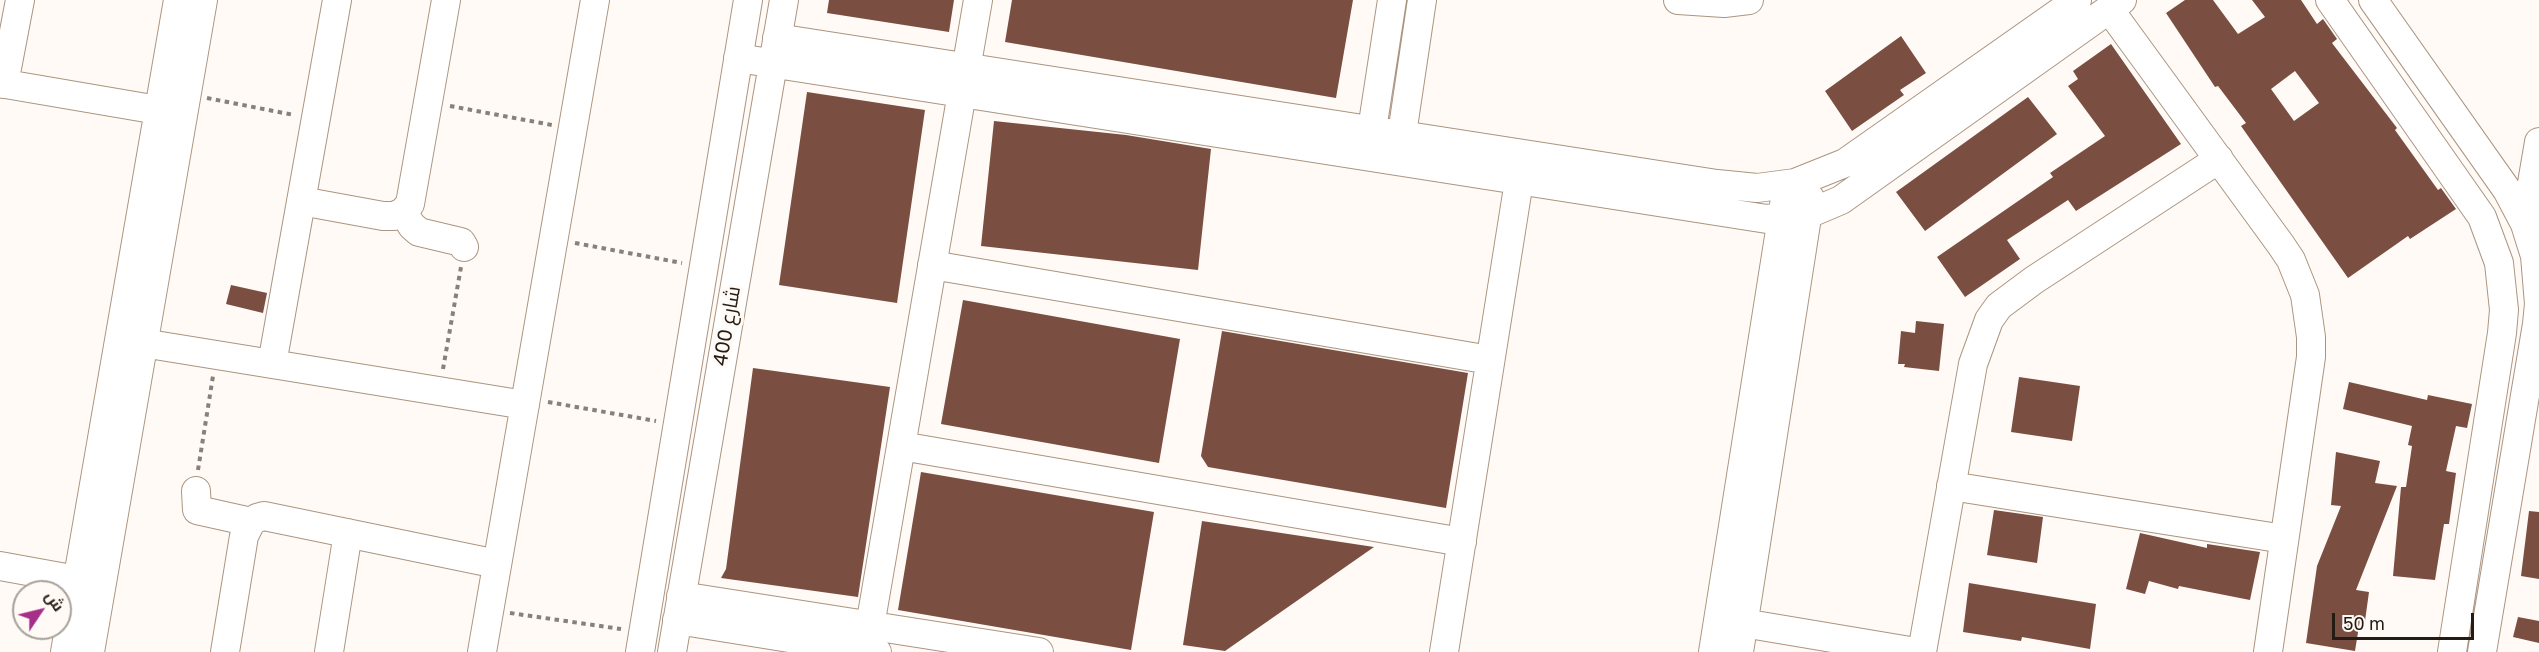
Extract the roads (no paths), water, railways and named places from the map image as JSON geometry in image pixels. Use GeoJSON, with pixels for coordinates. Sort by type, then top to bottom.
{"type":"FeatureCollection","features":[{"type":"Feature","properties":{"kind":"street"},"geometry":{"type":"LineString","coordinates":[[20,0],[2,84],[158,110]]}},
{"type":"Feature","properties":{"kind":"street"},"geometry":{"type":"LineString","coordinates":[[90,652],[131,341],[158,110],[178,0]]}},
{"type":"Feature","properties":{"kind":"street"},"geometry":{"type":"LineString","coordinates":[[65,652],[77,580],[187,94],[203,0]]}},
{"type":"Feature","properties":{"kind":"street"},"geometry":{"type":"LineString","coordinates":[[272,364],[337,0]]}},
{"type":"Feature","properties":{"kind":"street"},"geometry":{"type":"LineString","coordinates":[[301,201],[383,216],[394,216],[403,212],[410,204],[446,0]]}},
{"type":"Feature","properties":{"kind":"street"},"geometry":{"type":"LineString","coordinates":[[482,652],[595,0]]}},
{"type":"Feature","properties":{"kind":"street","name":"شارع 400"},"geometry":{"type":"LineString","coordinates":[[641,642],[748,0]]}},
{"type":"Feature","properties":{"kind":"street","name":"شارع 400"},"geometry":{"type":"LineString","coordinates":[[672,652],[784,0]]}},
{"type":"Feature","properties":{"kind":"street"},"geometry":{"type":"LineString","coordinates":[[869,645],[978,0]]}},
{"type":"Feature","properties":{"kind":"street"},"geometry":{"type":"LineString","coordinates":[[1370,144],[1392,0]]}},
{"type":"Feature","properties":{"kind":"street"},"geometry":{"type":"LineString","coordinates":[[1400,148],[1422,0]]}},
{"type":"Feature","properties":{"kind":"street"},"geometry":{"type":"LineString","coordinates":[[1678,0],[1724,3],[1749,0]]}},
{"type":"Feature","properties":{"kind":"street"},"geometry":{"type":"LineString","coordinates":[[738,58],[775,50],[1370,144],[1757,188],[1800,181],[1845,163],[2076,0]]}},
{"type":"Feature","properties":{"kind":"street"},"geometry":{"type":"LineString","coordinates":[[2330,0],[2482,217],[2499,263],[2504,310],[2502,333],[2452,652]]}},
{"type":"Feature","properties":{"kind":"street"},"geometry":{"type":"LineString","coordinates":[[2373,0],[2507,190],[2525,224],[2538,268],[2527,440],[2482,652]]}},
{"type":"Feature","properties":{"kind":"street"},"geometry":{"type":"LineString","coordinates":[[1400,148],[1518,181],[1747,217],[1795,216],[1824,208],[1875,178],[2116,5],[2219,159],[2291,260],[2305,295],[2309,316],[2311,357],[2268,652]]}},
{"type":"Feature","properties":{"kind":"street"},"geometry":{"type":"LineString","coordinates":[[2525,224],[2539,142]]}},
{"type":"Feature","properties":{"kind":"street"},"geometry":{"type":"LineString","coordinates":[[1922,652],[1973,364],[1989,320],[1999,306],[2219,159]]}},
{"type":"Feature","properties":{"kind":"street"},"geometry":{"type":"LineString","coordinates":[[1444,652],[1518,181]]}},
{"type":"Feature","properties":{"kind":"street"},"geometry":{"type":"LineString","coordinates":[[1740,652],[1800,181]]}},
{"type":"Feature","properties":{"kind":"street"},"geometry":{"type":"LineString","coordinates":[[403,212],[419,232],[460,242],[464,247]]}},
{"type":"Feature","properties":{"kind":"street"},"geometry":{"type":"LineString","coordinates":[[1713,652],[1795,216]]}},
{"type":"Feature","properties":{"kind":"street"},"geometry":{"type":"LineString","coordinates":[[932,265],[1490,360]]}},
{"type":"Feature","properties":{"kind":"street"},"geometry":{"type":"LineString","coordinates":[[131,341],[439,391],[526,401]]}},
{"type":"Feature","properties":{"kind":"street"},"geometry":{"type":"LineString","coordinates":[[901,446],[1462,542]]}},
{"type":"Feature","properties":{"kind":"street"},"geometry":{"type":"LineString","coordinates":[[196,484],[197,510],[251,522],[264,516],[497,564]]}},
{"type":"Feature","properties":{"kind":"street"},"geometry":{"type":"LineString","coordinates":[[1952,486],[2284,540]]}},
{"type":"Feature","properties":{"kind":"street"},"geometry":{"type":"LineString","coordinates":[[225,652],[244,536],[251,522]]}},
{"type":"Feature","properties":{"kind":"street"},"geometry":{"type":"LineString","coordinates":[[329,652],[348,533]]}},
{"type":"Feature","properties":{"kind":"street"},"geometry":{"type":"LineString","coordinates":[[0,566],[77,580]]}},
{"type":"Feature","properties":{"kind":"street"},"geometry":{"type":"LineString","coordinates":[[679,608],[869,645],[1040,652]]}},
{"type":"Feature","properties":{"kind":"street"},"geometry":{"type":"LineString","coordinates":[[1743,623],[1916,652]]}}]}
